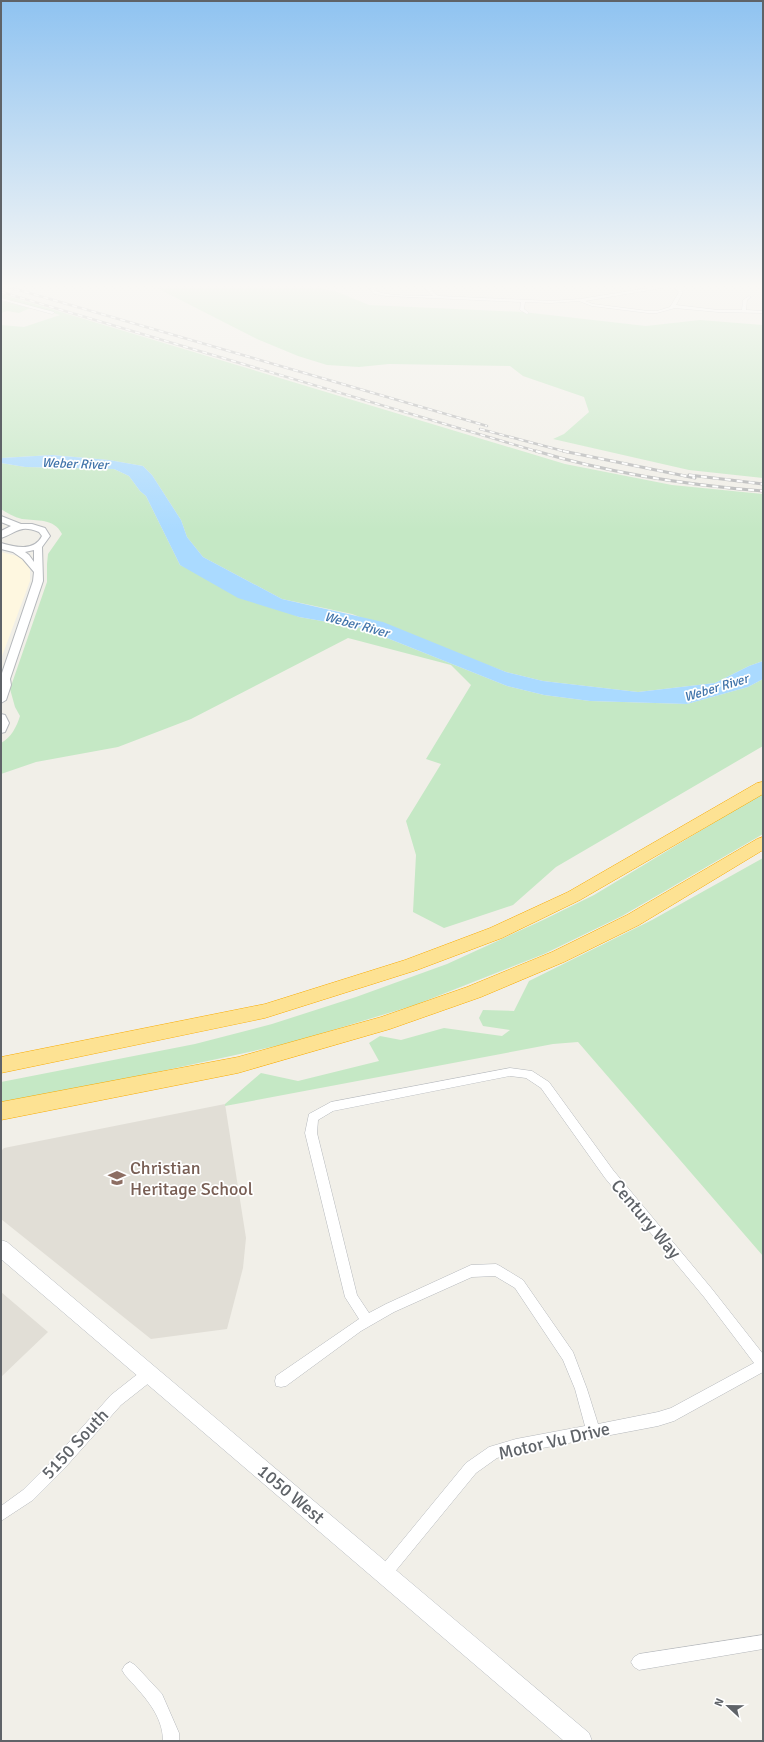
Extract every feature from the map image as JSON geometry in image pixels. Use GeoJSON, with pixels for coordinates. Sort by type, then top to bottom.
{"type":"FeatureCollection","features":[{"type":"Feature","properties":{"kind":"highway"},"geometry":{"type":"LineString","coordinates":[[1,1065],[265,1011],[411,965],[496,933],[574,896],[763,787]]}},
{"type":"Feature","properties":{"kind":"highway"},"geometry":{"type":"LineString","coordinates":[[1,1112],[238,1065],[383,1024],[474,992],[558,957],[633,920],[763,843]]}},
{"type":"Feature","properties":{"kind":"main road","name":"1050 West"},"geometry":{"type":"LineString","coordinates":[[1,1248],[581,1741]]}},
{"type":"Feature","properties":{"kind":"street"},"geometry":{"type":"LineString","coordinates":[[1,519],[20,527]]}},
{"type":"Feature","properties":{"kind":"street"},"geometry":{"type":"LineString","coordinates":[[1,533],[20,527],[32,527],[45,533],[45,539],[38,545],[27,549],[15,550],[2,547]]}},
{"type":"Feature","properties":{"kind":"street"},"geometry":{"type":"LineString","coordinates":[[1,700],[6,685],[3,681],[38,581],[38,545]]}},
{"type":"Feature","properties":{"kind":"street"},"geometry":{"type":"LineString","coordinates":[[15,550],[26,557],[32,566],[37,570]]}},
{"type":"Feature","properties":{"kind":"street"},"geometry":{"type":"LineString","coordinates":[[1,717],[4,723],[1,730]]}},
{"type":"Feature","properties":{"kind":"street","name":"Century Way"},"geometry":{"type":"LineString","coordinates":[[367,1321],[351,1297],[311,1133],[313,1117],[332,1106],[510,1072],[528,1074],[545,1085],[609,1174],[708,1293],[763,1365]]}},
{"type":"Feature","properties":{"kind":"street"},"geometry":{"type":"LineString","coordinates":[[281,1381],[367,1321],[390,1308],[471,1271],[496,1270],[519,1284],[568,1356],[581,1388],[593,1431]]}},
{"type":"Feature","properties":{"kind":"street","name":"Motor Vu Drive"},"geometry":{"type":"LineString","coordinates":[[384,1574],[471,1468],[494,1452],[516,1446],[674,1414],[763,1365]]}},
{"type":"Feature","properties":{"kind":"street","name":"5150 South"},"geometry":{"type":"LineString","coordinates":[[1,1514],[28,1495],[58,1465],[116,1400],[150,1374]]}},
{"type":"Feature","properties":{"kind":"street"},"geometry":{"type":"LineString","coordinates":[[639,1662],[763,1642]]}},
{"type":"Feature","properties":{"kind":"street"},"geometry":{"type":"LineString","coordinates":[[130,1670],[157,1699],[172,1733],[171,1741]]}},
{"type":"Feature","properties":{"kind":"shaded area"},"geometry":{"type":"Polygon","coordinates":[[[1,552],[25,558],[30,564],[30,581],[1,659],[1,552]]]}},
{"type":"Feature","properties":{"kind":"shaded area"},"geometry":{"type":"Polygon","coordinates":[[[225,1104],[246,1238],[243,1268],[227,1329],[151,1339],[1,1219],[1,1151],[4,1148],[225,1104]]]}},
{"type":"Feature","properties":{"kind":"shaded area"},"geometry":{"type":"Polygon","coordinates":[[[1,1292],[48,1332],[1,1377],[1,1292]]]}},
{"type":"Feature","properties":{"kind":"green space"},"geometry":{"type":"Polygon","coordinates":[[[1,367],[244,367],[565,464],[672,485],[763,494],[763,661],[749,666],[715,683],[638,692],[543,681],[506,672],[352,614],[282,599],[203,557],[187,537],[181,520],[152,475],[143,466],[109,460],[52,455],[1,458],[1,367]]]}},
{"type":"Feature","properties":{"kind":"green space"},"geometry":{"type":"Polygon","coordinates":[[[512,367],[763,367],[763,478],[689,470],[553,439],[564,434],[589,412],[584,397],[523,376],[512,367]]]}},
{"type":"Feature","properties":{"kind":"green space"},"geometry":{"type":"Polygon","coordinates":[[[1,463],[25,467],[114,469],[129,476],[140,491],[146,496],[180,565],[299,617],[362,628],[507,686],[544,695],[590,701],[687,704],[748,687],[763,679],[763,746],[556,867],[513,905],[444,928],[413,912],[416,855],[406,821],[441,764],[426,759],[471,685],[451,665],[348,638],[191,719],[118,747],[36,762],[1,774],[1,743],[8,738],[13,731],[20,716],[15,707],[10,689],[47,582],[48,554],[62,534],[59,529],[50,523],[39,520],[22,519],[1,509],[1,463]]]}},
{"type":"Feature","properties":{"kind":"green space"},"geometry":{"type":"Polygon","coordinates":[[[763,793],[763,834],[622,916],[544,954],[415,1005],[290,1043],[107,1083],[1,1103],[1,1082],[195,1044],[272,1024],[356,997],[447,964],[594,895],[763,793]]]}},
{"type":"Feature","properties":{"kind":"green space"},"geometry":{"type":"Polygon","coordinates":[[[763,858],[763,1256],[578,1042],[553,1044],[225,1106],[225,1104],[261,1073],[298,1081],[379,1061],[369,1043],[380,1036],[401,1040],[444,1028],[502,1036],[510,1030],[483,1026],[479,1018],[483,1010],[514,1011],[529,981],[652,920],[763,858]]]}},
{"type":"Feature","properties":{"kind":"water","name":"Weber River"},"geometry":{"type":"Polygon","coordinates":[[[52,455],[109,460],[143,466],[152,475],[181,520],[187,537],[203,557],[282,599],[383,622],[506,672],[543,681],[638,692],[715,683],[749,666],[763,661],[763,679],[748,687],[687,704],[590,701],[544,695],[507,686],[362,628],[299,617],[238,598],[180,565],[146,496],[140,491],[129,476],[114,469],[25,467],[1,463],[1,458],[52,455]]]}},
{"type":"Feature","properties":{"kind":"railway"},"geometry":{"type":"LineString","coordinates":[[254,367],[539,452]]}},
{"type":"Feature","properties":{"kind":"railway"},"geometry":{"type":"LineString","coordinates":[[285,367],[487,426]]}},
{"type":"Feature","properties":{"kind":"railway"},"geometry":{"type":"LineString","coordinates":[[480,429],[564,451]]}},
{"type":"Feature","properties":{"kind":"railway"},"geometry":{"type":"LineString","coordinates":[[536,451],[591,466],[648,477],[677,482],[763,491]]}},
{"type":"Feature","properties":{"kind":"railway"},"geometry":{"type":"LineString","coordinates":[[564,451],[695,478]]}},
{"type":"Feature","properties":{"kind":"railway"},"geometry":{"type":"LineString","coordinates":[[689,475],[763,484]]}},
{"type":"Feature","properties":{"kind":"place","name":"Christian Heritage School"},"geometry":{"type":"Point","coordinates":[117,1178]}}]}
